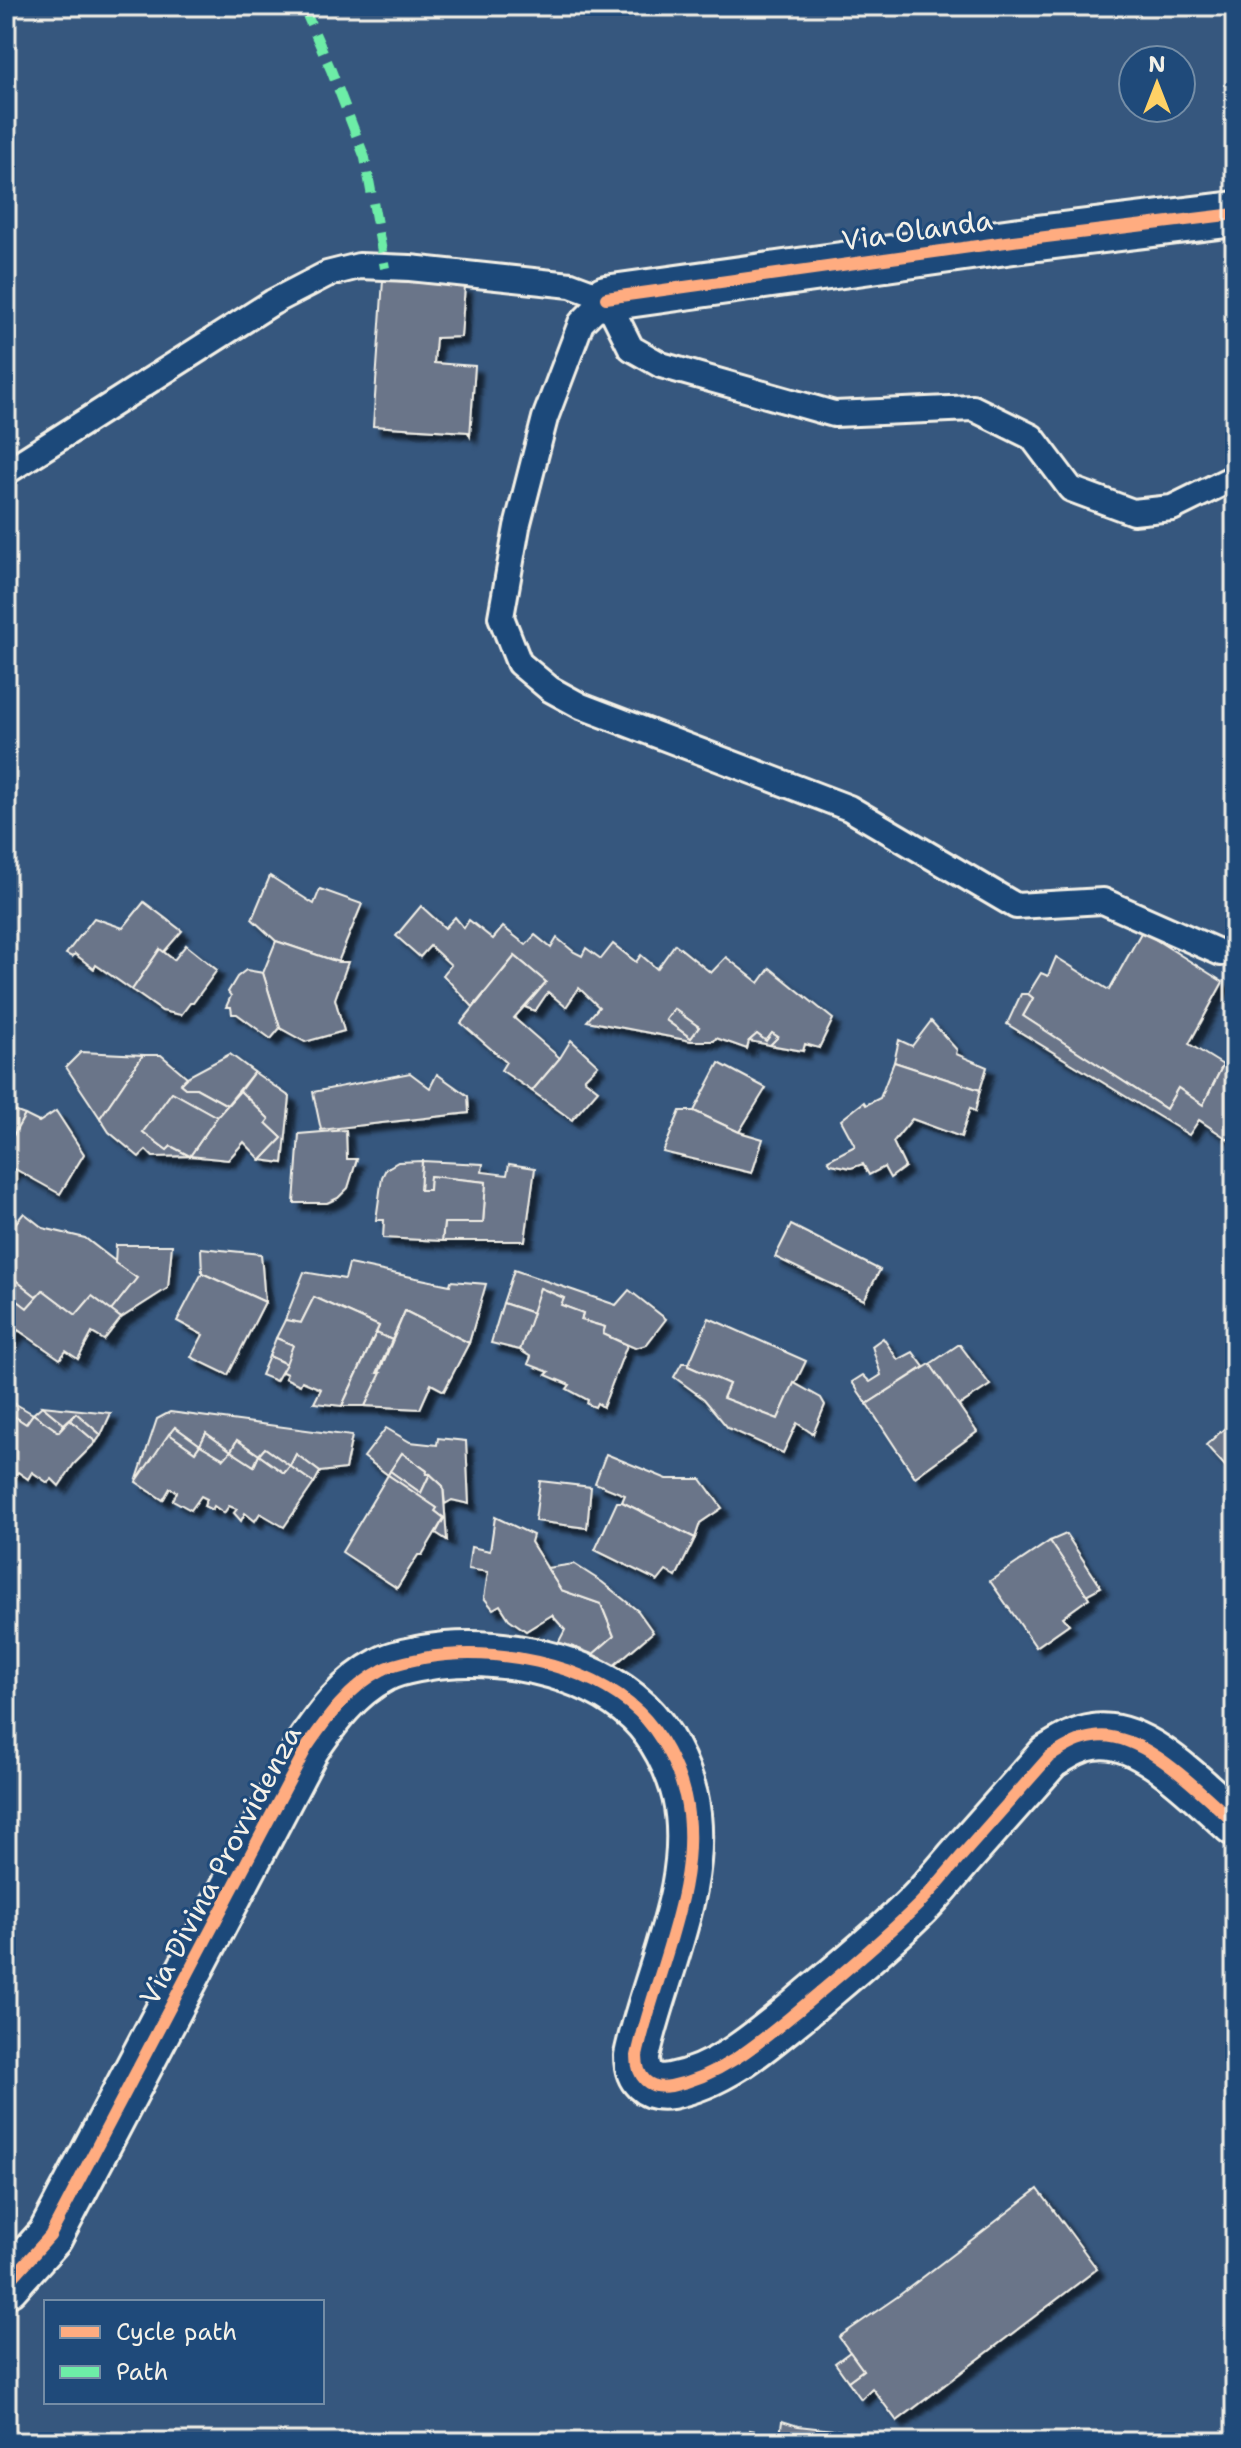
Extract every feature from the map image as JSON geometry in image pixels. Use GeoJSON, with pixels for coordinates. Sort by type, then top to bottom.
{"type":"FeatureCollection","features":[{"type":"Feature","properties":{"kind":"street","name":"Via Olanda"},"geometry":{"type":"LineString","coordinates":[[606,298],[1013,241],[1235,214]]}},
{"type":"Feature","properties":{"kind":"street","name":"Via Divina Provvidenza"},"geometry":{"type":"LineString","coordinates":[[6,2285],[50,2236],[307,1747],[349,1694],[382,1670],[405,1661],[437,1656],[498,1654],[527,1658],[594,1682],[617,1695],[640,1712],[656,1733],[679,1775],[689,1820],[690,1842],[680,1908],[637,2056],[640,2076],[654,2086],[664,2087],[701,2078],[745,2052],[776,2028],[921,1903],[1049,1757],[1073,1742],[1097,1736],[1129,1741],[1154,1753],[1235,1823]]}},
{"type":"Feature","properties":{"kind":"lane"},"geometry":{"type":"LineString","coordinates":[[6,472],[273,302],[327,274],[359,266],[410,268],[571,285],[606,298],[631,348],[661,365],[834,414],[973,408],[1032,437],[1071,489],[1133,512],[1172,508],[1235,477]]}},
{"type":"Feature","properties":{"kind":"lane"},"geometry":{"type":"LineString","coordinates":[[606,298],[581,323],[545,418],[517,527],[501,617],[519,663],[550,689],[581,706],[849,808],[1016,906],[1103,901],[1221,953]]}},
{"type":"Feature","properties":{"kind":"building"},"geometry":{"type":"Polygon","coordinates":[[[383,280],[465,286],[461,337],[436,338],[434,363],[475,366],[470,436],[468,432],[373,426],[383,280]]]}},
{"type":"Feature","properties":{"kind":"building"},"geometry":{"type":"Polygon","coordinates":[[[270,876],[314,904],[320,889],[362,904],[338,962],[276,941],[252,919],[270,876]]]}},
{"type":"Feature","properties":{"kind":"building"},"geometry":{"type":"Polygon","coordinates":[[[144,902],[182,931],[163,953],[160,949],[132,990],[96,965],[94,969],[75,954],[72,957],[66,954],[94,918],[123,928],[144,902]]]}},
{"type":"Feature","properties":{"kind":"building"},"geometry":{"type":"Polygon","coordinates":[[[421,906],[445,928],[455,917],[464,928],[469,920],[493,939],[503,927],[526,945],[535,935],[551,948],[557,938],[582,956],[586,948],[601,959],[613,944],[636,962],[641,955],[657,969],[675,944],[711,973],[726,957],[759,983],[770,968],[833,1019],[819,1048],[805,1044],[803,1051],[770,1045],[778,1037],[772,1033],[766,1041],[757,1034],[749,1041],[747,1049],[716,1038],[714,1041],[691,1041],[587,1021],[599,1007],[579,988],[566,1007],[548,992],[535,1011],[525,1007],[546,982],[515,956],[473,1007],[443,975],[451,965],[430,946],[420,957],[396,936],[421,906]],[[674,1009],[666,1020],[691,1038],[699,1027],[674,1009]]]}},
{"type":"Feature","properties":{"kind":"building"},"geometry":{"type":"Polygon","coordinates":[[[1142,931],[1223,982],[1189,1044],[1223,1065],[1203,1105],[1178,1088],[1166,1109],[1023,1016],[1033,998],[1028,994],[1041,973],[1048,976],[1056,957],[1109,990],[1142,931]]]}},
{"type":"Feature","properties":{"kind":"building"},"geometry":{"type":"Polygon","coordinates":[[[276,941],[338,962],[348,962],[335,999],[344,1031],[305,1042],[280,1028],[263,973],[276,941]]]}},
{"type":"Feature","properties":{"kind":"building"},"geometry":{"type":"Polygon","coordinates":[[[186,945],[217,970],[181,1015],[162,1011],[132,990],[160,949],[174,960],[186,945]]]}},
{"type":"Feature","properties":{"kind":"building"},"geometry":{"type":"Polygon","coordinates":[[[515,956],[546,982],[514,1018],[560,1058],[532,1091],[501,1070],[506,1062],[461,1023],[515,956]]]}},
{"type":"Feature","properties":{"kind":"building"},"geometry":{"type":"Polygon","coordinates":[[[246,970],[263,973],[280,1028],[271,1039],[237,1014],[232,1014],[231,1007],[226,1007],[231,996],[228,992],[237,977],[246,970]]]}},
{"type":"Feature","properties":{"kind":"building"},"geometry":{"type":"Polygon","coordinates":[[[1021,994],[1033,998],[1023,1016],[1166,1109],[1178,1088],[1203,1105],[1223,1065],[1235,1072],[1235,1144],[1199,1120],[1189,1135],[1007,1024],[1021,994]]]}},
{"type":"Feature","properties":{"kind":"building"},"geometry":{"type":"Polygon","coordinates":[[[674,1009],[699,1027],[691,1038],[666,1020],[674,1009]]]}},
{"type":"Feature","properties":{"kind":"building"},"geometry":{"type":"Polygon","coordinates":[[[931,1021],[957,1050],[956,1054],[987,1067],[980,1090],[894,1062],[899,1040],[912,1046],[931,1021]]]}},
{"type":"Feature","properties":{"kind":"building"},"geometry":{"type":"Polygon","coordinates":[[[772,1033],[778,1037],[770,1045],[749,1041],[757,1034],[766,1041],[772,1033]]]}},
{"type":"Feature","properties":{"kind":"building"},"geometry":{"type":"Polygon","coordinates":[[[571,1040],[598,1065],[584,1079],[598,1090],[572,1120],[532,1091],[571,1040]]]}},
{"type":"Feature","properties":{"kind":"building"},"geometry":{"type":"Polygon","coordinates":[[[81,1052],[143,1055],[100,1118],[66,1067],[81,1052]]]}},
{"type":"Feature","properties":{"kind":"building"},"geometry":{"type":"Polygon","coordinates":[[[230,1054],[254,1072],[227,1105],[196,1088],[185,1088],[180,1084],[187,1077],[230,1054]]]}},
{"type":"Feature","properties":{"kind":"building"},"geometry":{"type":"Polygon","coordinates":[[[143,1055],[161,1055],[187,1077],[180,1084],[185,1088],[196,1088],[227,1105],[217,1117],[172,1092],[143,1132],[167,1150],[171,1146],[190,1156],[153,1157],[146,1150],[139,1157],[109,1132],[100,1118],[143,1055]]]}},
{"type":"Feature","properties":{"kind":"building"},"geometry":{"type":"Polygon","coordinates":[[[894,1062],[980,1090],[975,1112],[970,1108],[961,1137],[912,1119],[893,1142],[905,1167],[890,1178],[884,1167],[869,1175],[863,1164],[851,1168],[831,1164],[828,1160],[855,1146],[841,1120],[864,1102],[866,1105],[880,1098],[894,1062]]]}},
{"type":"Feature","properties":{"kind":"building"},"geometry":{"type":"Polygon","coordinates":[[[719,1063],[766,1088],[739,1132],[694,1111],[719,1063]]]}},
{"type":"Feature","properties":{"kind":"building"},"geometry":{"type":"Polygon","coordinates":[[[254,1072],[290,1097],[283,1163],[261,1160],[282,1138],[266,1123],[269,1119],[240,1091],[254,1072]]]}},
{"type":"Feature","properties":{"kind":"building"},"geometry":{"type":"Polygon","coordinates":[[[410,1073],[430,1088],[437,1074],[468,1096],[469,1113],[321,1130],[313,1092],[410,1073]]]}},
{"type":"Feature","properties":{"kind":"building"},"geometry":{"type":"Polygon","coordinates":[[[240,1091],[269,1119],[266,1123],[282,1138],[261,1160],[244,1142],[228,1160],[190,1156],[217,1117],[240,1091]]]}},
{"type":"Feature","properties":{"kind":"building"},"geometry":{"type":"Polygon","coordinates":[[[172,1092],[217,1117],[190,1156],[171,1146],[167,1150],[143,1132],[172,1092]]]}},
{"type":"Feature","properties":{"kind":"building"},"geometry":{"type":"Polygon","coordinates":[[[6,1108],[25,1115],[6,1148],[6,1108]]]}},
{"type":"Feature","properties":{"kind":"building"},"geometry":{"type":"Polygon","coordinates":[[[56,1111],[84,1154],[60,1194],[15,1169],[9,1177],[6,1174],[6,1148],[25,1115],[39,1122],[56,1111]]]}},
{"type":"Feature","properties":{"kind":"building"},"geometry":{"type":"Polygon","coordinates":[[[680,1111],[694,1111],[739,1132],[763,1139],[752,1173],[663,1152],[680,1111]]]}},
{"type":"Feature","properties":{"kind":"building"},"geometry":{"type":"Polygon","coordinates":[[[346,1130],[347,1159],[357,1159],[348,1188],[327,1203],[294,1203],[299,1134],[346,1130]]]}},
{"type":"Feature","properties":{"kind":"building"},"geometry":{"type":"Polygon","coordinates":[[[422,1161],[483,1164],[482,1172],[507,1175],[509,1164],[535,1168],[525,1241],[442,1241],[444,1223],[483,1223],[486,1182],[430,1176],[429,1190],[420,1190],[422,1161]]]}},
{"type":"Feature","properties":{"kind":"building"},"geometry":{"type":"Polygon","coordinates":[[[422,1161],[420,1190],[429,1190],[430,1176],[486,1182],[483,1223],[444,1223],[442,1241],[383,1238],[384,1220],[376,1220],[386,1169],[398,1162],[422,1161]]]}},
{"type":"Feature","properties":{"kind":"building"},"geometry":{"type":"Polygon","coordinates":[[[24,1213],[43,1228],[85,1238],[137,1278],[111,1311],[92,1296],[76,1315],[43,1290],[37,1297],[9,1275],[14,1268],[6,1262],[6,1231],[24,1213]]]}},
{"type":"Feature","properties":{"kind":"building"},"geometry":{"type":"Polygon","coordinates":[[[791,1225],[880,1270],[864,1300],[775,1257],[791,1225]]]}},
{"type":"Feature","properties":{"kind":"building"},"geometry":{"type":"Polygon","coordinates":[[[116,1245],[172,1245],[168,1288],[121,1318],[111,1311],[137,1278],[115,1263],[116,1245]]]}},
{"type":"Feature","properties":{"kind":"building"},"geometry":{"type":"Polygon","coordinates":[[[201,1248],[261,1254],[265,1302],[202,1273],[201,1248]]]}},
{"type":"Feature","properties":{"kind":"building"},"geometry":{"type":"Polygon","coordinates":[[[349,1264],[450,1285],[451,1281],[486,1284],[469,1343],[405,1311],[392,1340],[376,1333],[379,1326],[314,1297],[301,1323],[285,1320],[304,1272],[345,1279],[349,1264]]]}},
{"type":"Feature","properties":{"kind":"building"},"geometry":{"type":"Polygon","coordinates":[[[514,1270],[616,1305],[629,1290],[666,1319],[646,1345],[635,1348],[603,1334],[605,1327],[581,1320],[583,1313],[561,1305],[564,1298],[540,1288],[533,1313],[503,1303],[514,1270]]]}},
{"type":"Feature","properties":{"kind":"building"},"geometry":{"type":"Polygon","coordinates":[[[202,1273],[265,1302],[228,1375],[191,1357],[203,1335],[177,1321],[202,1273]]]}},
{"type":"Feature","properties":{"kind":"building"},"geometry":{"type":"Polygon","coordinates":[[[9,1275],[37,1297],[27,1308],[6,1292],[9,1275]]]}},
{"type":"Feature","properties":{"kind":"building"},"geometry":{"type":"Polygon","coordinates":[[[540,1288],[564,1298],[561,1305],[583,1313],[581,1320],[605,1327],[603,1334],[627,1345],[603,1407],[597,1403],[595,1407],[587,1404],[588,1400],[567,1389],[570,1385],[528,1364],[531,1357],[520,1350],[540,1288]]]}},
{"type":"Feature","properties":{"kind":"building"},"geometry":{"type":"Polygon","coordinates":[[[43,1290],[76,1315],[92,1296],[121,1318],[104,1340],[92,1333],[78,1359],[66,1351],[60,1359],[18,1330],[6,1347],[6,1292],[27,1308],[43,1290]]]}},
{"type":"Feature","properties":{"kind":"building"},"geometry":{"type":"Polygon","coordinates":[[[314,1297],[379,1326],[342,1406],[314,1403],[321,1389],[302,1381],[300,1385],[285,1378],[287,1374],[280,1371],[293,1345],[276,1338],[285,1320],[301,1323],[314,1297]]]}},
{"type":"Feature","properties":{"kind":"building"},"geometry":{"type":"Polygon","coordinates":[[[503,1303],[533,1313],[520,1350],[491,1343],[503,1303]]]}},
{"type":"Feature","properties":{"kind":"building"},"geometry":{"type":"Polygon","coordinates":[[[405,1311],[469,1343],[444,1391],[431,1384],[420,1409],[365,1406],[405,1311]]]}},
{"type":"Feature","properties":{"kind":"building"},"geometry":{"type":"Polygon","coordinates":[[[709,1318],[806,1361],[778,1419],[723,1398],[729,1384],[688,1366],[709,1318]]]}},
{"type":"Feature","properties":{"kind":"building"},"geometry":{"type":"Polygon","coordinates":[[[376,1333],[392,1340],[377,1373],[381,1373],[365,1406],[342,1406],[376,1333]]]}},
{"type":"Feature","properties":{"kind":"building"},"geometry":{"type":"Polygon","coordinates":[[[276,1338],[293,1345],[286,1364],[269,1356],[276,1338]]]}},
{"type":"Feature","properties":{"kind":"building"},"geometry":{"type":"Polygon","coordinates":[[[883,1338],[898,1360],[913,1352],[924,1367],[867,1404],[852,1382],[863,1375],[870,1382],[881,1375],[872,1346],[883,1338]]]}},
{"type":"Feature","properties":{"kind":"building"},"geometry":{"type":"Polygon","coordinates":[[[958,1345],[990,1385],[958,1406],[930,1364],[958,1345]]]}},
{"type":"Feature","properties":{"kind":"building"},"geometry":{"type":"Polygon","coordinates":[[[269,1356],[286,1364],[276,1381],[261,1375],[269,1356]]]}},
{"type":"Feature","properties":{"kind":"building"},"geometry":{"type":"Polygon","coordinates":[[[682,1363],[688,1363],[688,1366],[729,1384],[723,1398],[778,1419],[794,1383],[821,1398],[825,1405],[813,1434],[797,1423],[783,1453],[728,1428],[704,1399],[674,1377],[682,1363]]]}},
{"type":"Feature","properties":{"kind":"building"},"geometry":{"type":"Polygon","coordinates":[[[930,1364],[977,1432],[915,1477],[867,1404],[930,1364]]]}},
{"type":"Feature","properties":{"kind":"building"},"geometry":{"type":"Polygon","coordinates":[[[7,1399],[33,1414],[26,1424],[6,1411],[7,1399]]]}},
{"type":"Feature","properties":{"kind":"building"},"geometry":{"type":"Polygon","coordinates":[[[42,1406],[64,1424],[59,1432],[33,1414],[42,1406]]]}},
{"type":"Feature","properties":{"kind":"building"},"geometry":{"type":"Polygon","coordinates":[[[42,1406],[111,1413],[101,1435],[76,1413],[64,1424],[42,1406]]]}},
{"type":"Feature","properties":{"kind":"building"},"geometry":{"type":"Polygon","coordinates":[[[6,1411],[26,1424],[33,1414],[59,1432],[70,1420],[96,1442],[74,1464],[59,1486],[52,1479],[48,1483],[32,1472],[28,1479],[18,1472],[15,1475],[6,1467],[6,1411]]]}},
{"type":"Feature","properties":{"kind":"building"},"geometry":{"type":"Polygon","coordinates":[[[170,1412],[352,1436],[345,1469],[320,1472],[296,1454],[290,1466],[265,1448],[259,1455],[237,1440],[231,1451],[206,1433],[200,1445],[175,1427],[136,1482],[157,1419],[170,1412]]]}},
{"type":"Feature","properties":{"kind":"building"},"geometry":{"type":"Polygon","coordinates":[[[76,1413],[101,1435],[96,1442],[70,1420],[76,1413]]]}},
{"type":"Feature","properties":{"kind":"building"},"geometry":{"type":"Polygon","coordinates":[[[1235,1419],[1235,1477],[1206,1445],[1235,1419]]]}},
{"type":"Feature","properties":{"kind":"building"},"geometry":{"type":"Polygon","coordinates":[[[175,1427],[200,1445],[195,1452],[169,1434],[175,1427]]]}},
{"type":"Feature","properties":{"kind":"building"},"geometry":{"type":"Polygon","coordinates":[[[386,1428],[410,1442],[437,1445],[438,1438],[466,1441],[469,1504],[452,1500],[445,1504],[443,1486],[402,1453],[388,1475],[364,1457],[386,1428]]]}},
{"type":"Feature","properties":{"kind":"building"},"geometry":{"type":"Polygon","coordinates":[[[206,1433],[231,1451],[224,1459],[200,1445],[206,1433]]]}},
{"type":"Feature","properties":{"kind":"building"},"geometry":{"type":"Polygon","coordinates":[[[169,1434],[195,1452],[200,1445],[224,1459],[231,1451],[254,1466],[259,1455],[284,1473],[290,1466],[314,1483],[284,1527],[260,1513],[255,1521],[245,1513],[241,1521],[234,1513],[237,1509],[229,1506],[224,1513],[214,1506],[212,1510],[204,1506],[207,1499],[201,1496],[191,1510],[173,1500],[177,1492],[170,1488],[163,1500],[136,1482],[169,1434]]]}},
{"type":"Feature","properties":{"kind":"building"},"geometry":{"type":"Polygon","coordinates":[[[237,1440],[259,1455],[254,1466],[231,1451],[237,1440]]]}},
{"type":"Feature","properties":{"kind":"building"},"geometry":{"type":"Polygon","coordinates":[[[265,1448],[290,1466],[284,1473],[259,1455],[265,1448]]]}},
{"type":"Feature","properties":{"kind":"building"},"geometry":{"type":"Polygon","coordinates":[[[402,1453],[430,1474],[421,1493],[390,1471],[402,1453]]]}},
{"type":"Feature","properties":{"kind":"building"},"geometry":{"type":"Polygon","coordinates":[[[296,1454],[320,1472],[314,1483],[290,1466],[296,1454]]]}},
{"type":"Feature","properties":{"kind":"building"},"geometry":{"type":"Polygon","coordinates":[[[606,1454],[667,1479],[701,1479],[722,1508],[700,1523],[695,1538],[622,1502],[625,1495],[595,1483],[606,1454]]]}},
{"type":"Feature","properties":{"kind":"building"},"geometry":{"type":"Polygon","coordinates":[[[390,1471],[421,1493],[430,1474],[443,1486],[447,1540],[436,1533],[444,1518],[435,1511],[437,1508],[388,1475],[390,1471]]]}},
{"type":"Feature","properties":{"kind":"building"},"geometry":{"type":"Polygon","coordinates":[[[388,1475],[437,1508],[435,1511],[444,1518],[397,1588],[342,1552],[388,1475]]]}},
{"type":"Feature","properties":{"kind":"building"},"geometry":{"type":"Polygon","coordinates":[[[540,1481],[591,1487],[587,1528],[535,1521],[540,1481]]]}},
{"type":"Feature","properties":{"kind":"building"},"geometry":{"type":"Polygon","coordinates":[[[617,1502],[695,1538],[676,1577],[666,1571],[658,1581],[595,1550],[617,1502]]]}},
{"type":"Feature","properties":{"kind":"building"},"geometry":{"type":"Polygon","coordinates":[[[495,1517],[533,1535],[531,1542],[561,1590],[601,1604],[614,1636],[584,1662],[555,1649],[565,1630],[552,1615],[526,1631],[509,1619],[500,1605],[493,1609],[484,1598],[488,1572],[468,1569],[471,1547],[490,1551],[495,1517]]]}},
{"type":"Feature","properties":{"kind":"building"},"geometry":{"type":"Polygon","coordinates":[[[1066,1534],[1101,1587],[1086,1595],[1050,1541],[1066,1534]]]}},
{"type":"Feature","properties":{"kind":"building"},"geometry":{"type":"Polygon","coordinates":[[[1050,1541],[1089,1598],[1063,1617],[1069,1624],[1036,1647],[990,1581],[1050,1541]]]}},
{"type":"Feature","properties":{"kind":"building"},"geometry":{"type":"Polygon","coordinates":[[[574,1564],[638,1611],[653,1632],[605,1673],[584,1662],[614,1636],[601,1604],[561,1590],[547,1568],[574,1564]]]}},
{"type":"Feature","properties":{"kind":"building"},"geometry":{"type":"Polygon","coordinates":[[[1038,2189],[1097,2269],[897,2421],[872,2388],[861,2399],[848,2381],[863,2370],[839,2337],[897,2297],[1038,2189]]]}},
{"type":"Feature","properties":{"kind":"building"},"geometry":{"type":"Polygon","coordinates":[[[850,2352],[863,2370],[848,2381],[835,2363],[850,2352]]]}},
{"type":"Feature","properties":{"kind":"building"},"geometry":{"type":"Polygon","coordinates":[[[782,2421],[798,2426],[877,2435],[876,2442],[749,2442],[750,2430],[780,2436],[782,2421]]]}},
{"type":"Feature","properties":{"kind":"marked path"},"geometry":{"type":"LineString","coordinates":[[303,6],[365,158],[385,268]]}},
{"type":"Feature","properties":{"kind":"cycle path"},"geometry":{"type":"LineString","coordinates":[[606,298],[1013,241],[1235,214]]}},
{"type":"Feature","properties":{"kind":"cycle path"},"geometry":{"type":"LineString","coordinates":[[6,2285],[50,2236],[307,1747],[331,1714],[359,1685],[402,1662],[478,1654],[537,1662],[566,1670],[617,1695],[647,1720],[661,1740],[682,1785],[689,1828],[683,1894],[637,2056],[642,2076],[656,2086],[690,2081],[724,2066],[785,2021],[905,1918],[1049,1757],[1076,1742],[1094,1737],[1112,1737],[1132,1743],[1170,1766],[1235,1823]]}}]}
